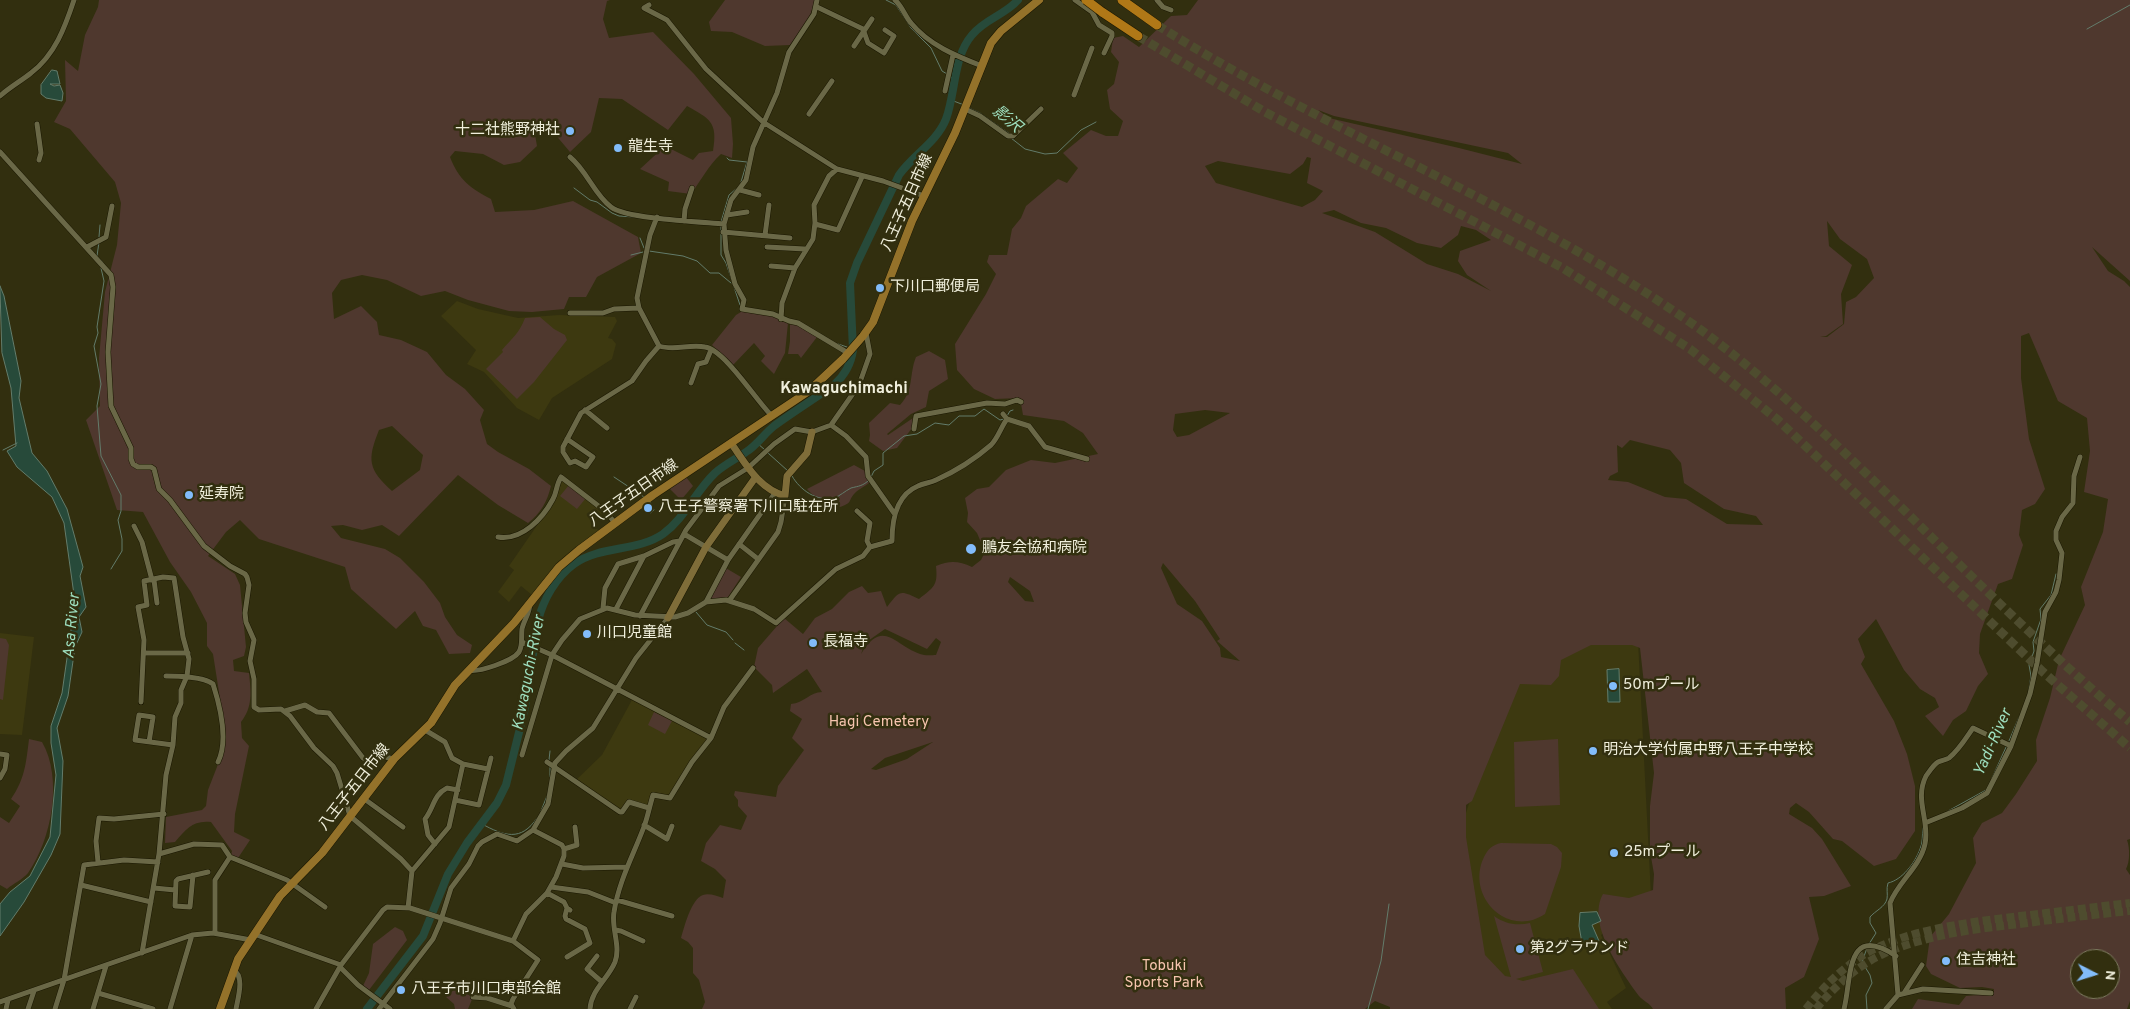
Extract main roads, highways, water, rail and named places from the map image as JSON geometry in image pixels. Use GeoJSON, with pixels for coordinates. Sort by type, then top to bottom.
{"type":"FeatureCollection","features":[{"type":"Feature","properties":{"kind":"highway"},"geometry":{"type":"LineString","coordinates":[[1086,0],[1138,36]]}},
{"type":"Feature","properties":{"kind":"highway"},"geometry":{"type":"LineString","coordinates":[[1122,0],[1157,24]]}},
{"type":"Feature","properties":{"kind":"main road","name":"八王子五日市線"},"geometry":{"type":"LineString","coordinates":[[220,1009],[233,970],[252,937],[280,896],[322,853],[394,759],[425,730],[436,716],[451,689],[514,623],[564,562],[615,523],[816,386],[865,335],[876,315],[906,236],[966,107],[994,37],[1039,0]]}},
{"type":"Feature","properties":{"kind":"water"},"geometry":{"type":"Polygon","coordinates":[[[52,70],[57,71],[60,84],[50,84],[54,86],[60,85],[63,93],[62,101],[46,98],[41,94],[41,85],[52,70]]]}},
{"type":"Feature","properties":{"kind":"water","name":"Asa River"},"geometry":{"type":"Polygon","coordinates":[[[0,286],[4,296],[21,381],[19,398],[32,453],[47,471],[67,509],[83,567],[80,576],[86,607],[79,617],[82,632],[75,647],[68,696],[57,728],[63,761],[60,834],[51,855],[24,902],[0,936],[0,904],[10,892],[30,876],[50,837],[56,775],[51,743],[51,726],[62,693],[75,602],[64,523],[52,497],[17,467],[7,451],[16,446],[11,388],[2,353],[0,286]]]}},
{"type":"Feature","properties":{"kind":"water","name":"50mプール"},"geometry":{"type":"Polygon","coordinates":[[[1619,669],[1620,702],[1608,702],[1607,670],[1619,669]]]}},
{"type":"Feature","properties":{"kind":"water"},"geometry":{"type":"Polygon","coordinates":[[[1597,912],[1601,921],[1592,925],[1599,941],[1582,943],[1579,926],[1580,913],[1597,912]]]}},
{"type":"Feature","properties":{"kind":"waterway"},"geometry":{"type":"LineString","coordinates":[[886,0],[896,5],[911,28],[931,48],[942,71],[947,74]]}},
{"type":"Feature","properties":{"kind":"waterway","name":"Kawaguchi-River"},"geometry":{"type":"LineString","coordinates":[[367,1009],[423,936],[448,874],[467,843],[497,803],[506,785],[525,708],[538,621],[543,605],[556,582],[567,569],[585,558],[607,551],[642,544],[663,534],[684,513],[715,473],[750,449],[774,426],[834,385],[841,377],[849,365],[853,350],[850,283],[857,263],[899,175],[937,135],[946,119],[958,64],[966,44],[977,30],[1007,10],[1018,0]]}},
{"type":"Feature","properties":{"kind":"waterway"},"geometry":{"type":"LineString","coordinates":[[2087,29],[2130,5]]}},
{"type":"Feature","properties":{"kind":"waterway","name":"Kawaguchi-River"},"geometry":{"type":"LineString","coordinates":[[951,77],[955,81]]}},
{"type":"Feature","properties":{"kind":"waterway","name":"影沢"},"geometry":{"type":"LineString","coordinates":[[951,100],[964,105]]}},
{"type":"Feature","properties":{"kind":"waterway","name":"影沢"},"geometry":{"type":"LineString","coordinates":[[969,108],[980,113],[1010,134]]}},
{"type":"Feature","properties":{"kind":"waterway","name":"影沢"},"geometry":{"type":"LineString","coordinates":[[1011,138],[1025,149],[1045,154],[1057,153],[1081,130],[1096,122]]}},
{"type":"Feature","properties":{"kind":"waterway"},"geometry":{"type":"LineString","coordinates":[[727,158],[729,160],[747,162],[741,182]]}},
{"type":"Feature","properties":{"kind":"waterway"},"geometry":{"type":"LineString","coordinates":[[574,188],[612,213],[619,216],[634,217]]}},
{"type":"Feature","properties":{"kind":"waterway"},"geometry":{"type":"LineString","coordinates":[[721,222],[729,195],[736,189]]}},
{"type":"Feature","properties":{"kind":"waterway"},"geometry":{"type":"LineString","coordinates":[[99,237],[100,225]]}},
{"type":"Feature","properties":{"kind":"waterway"},"geometry":{"type":"LineString","coordinates":[[721,226],[721,255],[726,263],[740,305]]}},
{"type":"Feature","properties":{"kind":"waterway"},"geometry":{"type":"LineString","coordinates":[[640,238],[644,248]]}},
{"type":"Feature","properties":{"kind":"waterway"},"geometry":{"type":"LineString","coordinates":[[99,242],[97,256],[103,262]]}},
{"type":"Feature","properties":{"kind":"waterway"},"geometry":{"type":"LineString","coordinates":[[649,251],[683,256],[697,261],[710,273],[719,273],[731,283]]}},
{"type":"Feature","properties":{"kind":"waterway"},"geometry":{"type":"LineString","coordinates":[[631,255],[643,252]]}},
{"type":"Feature","properties":{"kind":"waterway"},"geometry":{"type":"LineString","coordinates":[[101,268],[104,281],[97,327],[98,333],[94,346],[101,384],[97,406],[101,456],[121,495],[121,511],[118,520],[122,539],[122,551],[111,569]]}},
{"type":"Feature","properties":{"kind":"waterway"},"geometry":{"type":"LineString","coordinates":[[838,344],[847,347]]}},
{"type":"Feature","properties":{"kind":"waterway"},"geometry":{"type":"LineString","coordinates":[[871,477],[874,471],[883,465],[883,453],[904,436],[917,434],[935,423],[949,425],[959,416],[975,416],[984,409],[1000,420],[1004,419]]}},
{"type":"Feature","properties":{"kind":"waterway"},"geometry":{"type":"LineString","coordinates":[[1007,416],[1013,410]]}},
{"type":"Feature","properties":{"kind":"waterway"},"geometry":{"type":"LineString","coordinates":[[3,450],[17,443]]}},
{"type":"Feature","properties":{"kind":"waterway"},"geometry":{"type":"LineString","coordinates":[[757,443],[765,450]]}},
{"type":"Feature","properties":{"kind":"waterway"},"geometry":{"type":"LineString","coordinates":[[768,453],[788,471]]}},
{"type":"Feature","properties":{"kind":"waterway"},"geometry":{"type":"LineString","coordinates":[[792,476],[810,494],[828,499],[834,498],[851,488],[863,485],[869,480]]}},
{"type":"Feature","properties":{"kind":"waterway"},"geometry":{"type":"LineString","coordinates":[[614,477],[644,497]]}},
{"type":"Feature","properties":{"kind":"waterway"},"geometry":{"type":"LineString","coordinates":[[650,502],[654,510],[651,513]]}},
{"type":"Feature","properties":{"kind":"waterway","name":"Yadi-River"},"geometry":{"type":"LineString","coordinates":[[2029,688],[2031,676],[2029,665],[2034,651],[2033,642],[2041,619],[2040,609],[2051,595],[2056,574]]}},
{"type":"Feature","properties":{"kind":"waterway"},"geometry":{"type":"LineString","coordinates":[[696,612],[707,625],[726,632],[733,640]]}},
{"type":"Feature","properties":{"kind":"waterway"},"geometry":{"type":"LineString","coordinates":[[735,643],[744,650]]}},
{"type":"Feature","properties":{"kind":"waterway","name":"Yadi-River"},"geometry":{"type":"LineString","coordinates":[[2009,741],[2019,717]]}},
{"type":"Feature","properties":{"kind":"waterway","name":"Yadi-River"},"geometry":{"type":"LineString","coordinates":[[1992,778],[2007,745]]}},
{"type":"Feature","properties":{"kind":"waterway"},"geometry":{"type":"LineString","coordinates":[[549,760],[550,751]]}},
{"type":"Feature","properties":{"kind":"waterway"},"geometry":{"type":"LineString","coordinates":[[550,766],[550,777]]}},
{"type":"Feature","properties":{"kind":"waterway","name":"Yadi-River"},"geometry":{"type":"LineString","coordinates":[[1948,811],[1986,790]]}},
{"type":"Feature","properties":{"kind":"waterway"},"geometry":{"type":"LineString","coordinates":[[541,811],[547,796]]}},
{"type":"Feature","properties":{"kind":"waterway"},"geometry":{"type":"LineString","coordinates":[[482,824],[505,834],[518,834],[531,826],[537,818]]}},
{"type":"Feature","properties":{"kind":"waterway","name":"Yadi-River"},"geometry":{"type":"LineString","coordinates":[[1869,944],[1876,933],[1870,923],[1870,917],[1886,902],[1888,883],[1903,875],[1915,860],[1922,844],[1923,828]]}},
{"type":"Feature","properties":{"kind":"waterway"},"geometry":{"type":"LineString","coordinates":[[1368,1009],[1381,961],[1389,904]]}},
{"type":"Feature","properties":{"kind":"waterway","name":"Yadi-River"},"geometry":{"type":"LineString","coordinates":[[1867,948],[1862,962],[1870,975],[1872,983],[1866,995],[1867,1009]]}},
{"type":"Feature","properties":{"kind":"tunnel"},"geometry":{"type":"LineString","coordinates":[[1157,25],[1224,65],[1292,102],[1569,246],[1636,286],[1701,330],[1756,373],[1808,419],[2018,621],[2130,722]]}},
{"type":"Feature","properties":{"kind":"tunnel"},"geometry":{"type":"LineString","coordinates":[[1138,36],[1265,112],[1561,267],[1690,349],[1778,420],[2043,672],[2130,748]]}},
{"type":"Feature","properties":{"kind":"tunnel"},"geometry":{"type":"LineString","coordinates":[[1806,1009],[1840,972],[1865,954],[1900,938],[1961,924],[2130,903]]}},
{"type":"Feature","properties":{"kind":"tunnel"},"geometry":{"type":"LineString","coordinates":[[1816,1009],[1838,985],[1855,971],[1873,959],[1899,947],[1933,937],[1986,928],[2130,911]]}},
{"type":"Feature","properties":{"kind":"place","name":"十二社熊野神社"},"geometry":{"type":"Point","coordinates":[570,131]}},
{"type":"Feature","properties":{"kind":"place","name":"龍生寺"},"geometry":{"type":"Point","coordinates":[618,148]}},
{"type":"Feature","properties":{"kind":"place","name":"下川口郵便局"},"geometry":{"type":"Point","coordinates":[880,288]}},
{"type":"Feature","properties":{"kind":"place","name":"延寿院"},"geometry":{"type":"Point","coordinates":[189,495]}},
{"type":"Feature","properties":{"kind":"place","name":"八王子警察署下川口駐在所"},"geometry":{"type":"Point","coordinates":[648,508]}},
{"type":"Feature","properties":{"kind":"place","name":"鵬友会協和病院"},"geometry":{"type":"Point","coordinates":[971,549]}},
{"type":"Feature","properties":{"kind":"place","name":"川口児童館"},"geometry":{"type":"Point","coordinates":[587,634]}},
{"type":"Feature","properties":{"kind":"place","name":"長福寺"},"geometry":{"type":"Point","coordinates":[813,643]}},
{"type":"Feature","properties":{"kind":"place","name":"50mプール"},"geometry":{"type":"Point","coordinates":[1613,686]}},
{"type":"Feature","properties":{"kind":"place","name":"明治大学付属中野八王子中学校"},"geometry":{"type":"Point","coordinates":[1593,751]}},
{"type":"Feature","properties":{"kind":"place","name":"25mプール"},"geometry":{"type":"Point","coordinates":[1614,853]}},
{"type":"Feature","properties":{"kind":"place","name":"第2グラウンド"},"geometry":{"type":"Point","coordinates":[1520,949]}},
{"type":"Feature","properties":{"kind":"place","name":"住吉神社"},"geometry":{"type":"Point","coordinates":[1946,961]}},
{"type":"Feature","properties":{"kind":"place","name":"八王子市川口東部会館"},"geometry":{"type":"Point","coordinates":[401,990]}},
{"type":"Feature","properties":{"kind":"district","name":"Kawaguchimachi"},"geometry":{"type":"Point","coordinates":[844,390]}},
{"type":"Feature","properties":{"kind":"park label","name":"Hagi Cemetery"},"geometry":{"type":"Point","coordinates":[879,723]}},
{"type":"Feature","properties":{"kind":"park label","name":"Tobuki Sports Park"},"geometry":{"type":"Point","coordinates":[1164,976]}}]}
